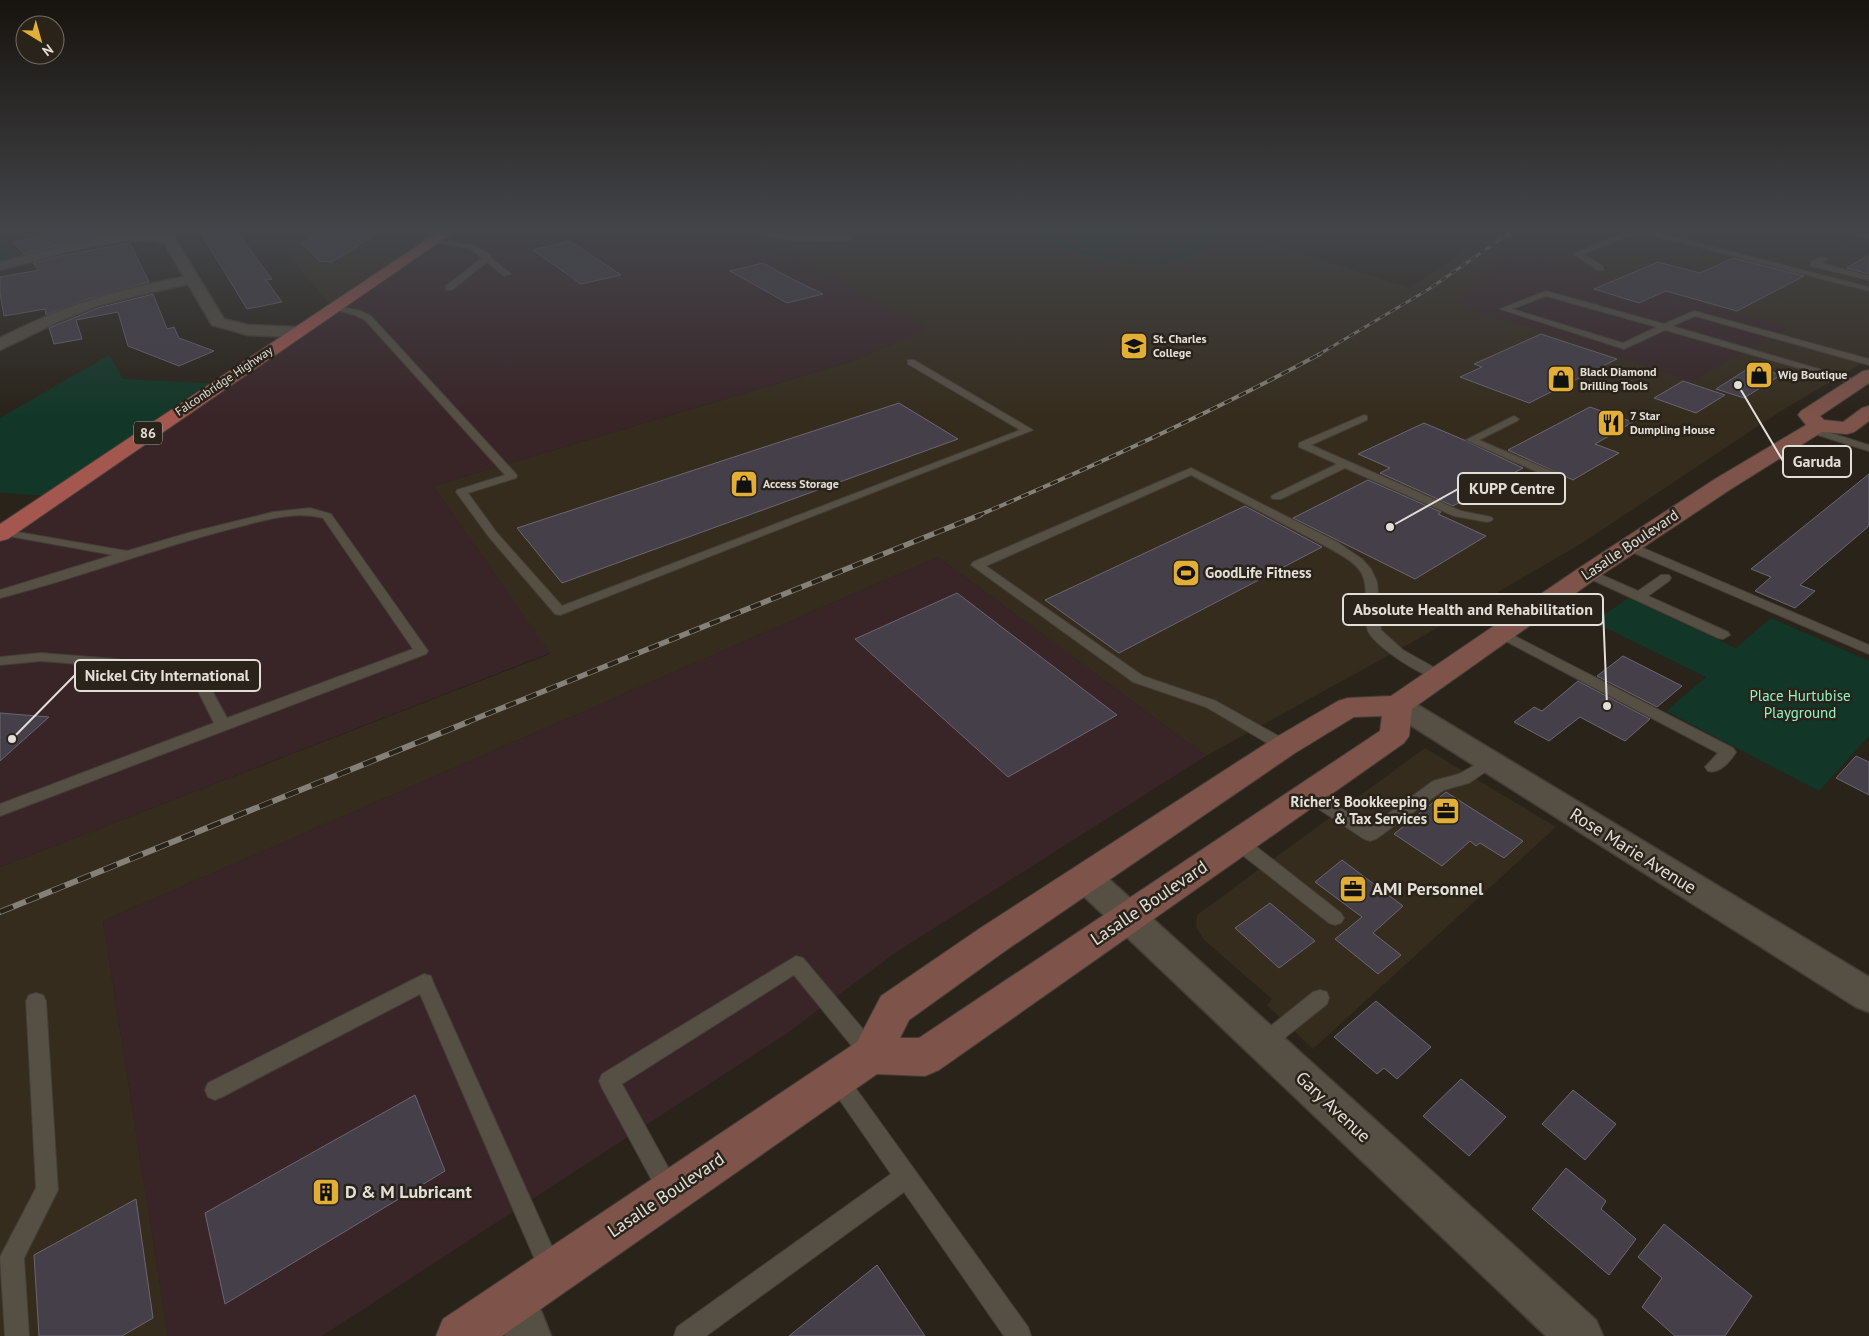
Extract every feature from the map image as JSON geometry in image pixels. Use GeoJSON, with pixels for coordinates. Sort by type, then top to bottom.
{"type":"FeatureCollection","features":[{"type":"Feature","properties":{"kind":"main road","name":"Falconbridge Highway"},"geometry":{"type":"LineString","coordinates":[[2,533],[357,292]]}},
{"type":"Feature","properties":{"kind":"main road"},"geometry":{"type":"LineString","coordinates":[[1864,378],[1808,415],[1815,428],[1846,428],[1869,412]]}},
{"type":"Feature","properties":{"kind":"main road","name":"Lasalle Boulevard"},"geometry":{"type":"LineString","coordinates":[[460,1336],[521,1318],[553,1273],[871,1054],[896,1008],[992,940],[1284,746],[1348,708],[1398,706],[1588,573],[1723,484],[1815,428]]}},
{"type":"Feature","properties":{"kind":"main road","name":"Lasalle Boulevard"},"geometry":{"type":"LineString","coordinates":[[871,1054],[925,1057],[1394,736],[1398,706]]}},
{"type":"Feature","properties":{"kind":"street"},"geometry":{"type":"LineString","coordinates":[[0,345],[91,303],[131,292]]}},
{"type":"Feature","properties":{"kind":"street"},"geometry":{"type":"LineString","coordinates":[[201,292],[218,322],[248,330],[296,332]]}},
{"type":"Feature","properties":{"kind":"street","name":"Rose Marie Avenue"},"geometry":{"type":"LineString","coordinates":[[1398,706],[1869,996]]}},
{"type":"Feature","properties":{"kind":"street","name":"Gary Avenue"},"geometry":{"type":"LineString","coordinates":[[1086,878],[1580,1336]]}},
{"type":"Feature","properties":{"kind":"lane"},"geometry":{"type":"LineString","coordinates":[[1864,378],[1665,327],[1546,293],[1504,308],[1624,346],[1665,327],[1694,313],[1869,362]]}},
{"type":"Feature","properties":{"kind":"lane"},"geometry":{"type":"LineString","coordinates":[[335,307],[358,313],[368,318],[512,476],[461,492],[493,535],[560,611],[1028,430],[911,362]]}},
{"type":"Feature","properties":{"kind":"lane"},"geometry":{"type":"LineString","coordinates":[[1364,418],[1303,445],[1458,514],[1487,519]]}},
{"type":"Feature","properties":{"kind":"lane"},"geometry":{"type":"LineString","coordinates":[[1514,419],[1471,440],[1559,478]]}},
{"type":"Feature","properties":{"kind":"lane"},"geometry":{"type":"LineString","coordinates":[[1815,428],[1869,448]]}},
{"type":"Feature","properties":{"kind":"lane"},"geometry":{"type":"LineString","coordinates":[[1277,497],[1345,464]]}},
{"type":"Feature","properties":{"kind":"lane"},"geometry":{"type":"LineString","coordinates":[[1284,746],[1211,704],[1138,679],[977,565],[1191,470],[1333,545],[1353,558],[1367,571],[1372,591],[1375,631],[1398,653],[1439,676]]}},
{"type":"Feature","properties":{"kind":"lane"},"geometry":{"type":"LineString","coordinates":[[0,594],[192,535],[273,515],[310,511],[327,516],[421,651],[0,810]]}},
{"type":"Feature","properties":{"kind":"lane"},"geometry":{"type":"LineString","coordinates":[[2,533],[129,554]]}},
{"type":"Feature","properties":{"kind":"lane"},"geometry":{"type":"LineString","coordinates":[[1629,546],[1869,650]]}},
{"type":"Feature","properties":{"kind":"lane"},"geometry":{"type":"LineString","coordinates":[[1588,573],[1724,634]]}},
{"type":"Feature","properties":{"kind":"lane"},"geometry":{"type":"LineString","coordinates":[[1640,596],[1665,578]]}},
{"type":"Feature","properties":{"kind":"lane"},"geometry":{"type":"LineString","coordinates":[[1501,633],[1728,752],[1713,767]]}},
{"type":"Feature","properties":{"kind":"lane"},"geometry":{"type":"LineString","coordinates":[[0,661],[41,657],[116,663],[198,677],[223,725]]}},
{"type":"Feature","properties":{"kind":"lane"},"geometry":{"type":"LineString","coordinates":[[1308,794],[1370,835],[1439,785],[1464,779],[1489,762]]}},
{"type":"Feature","properties":{"kind":"lane"},"geometry":{"type":"LineString","coordinates":[[1238,842],[1335,918]]}},
{"type":"Feature","properties":{"kind":"lane"},"geometry":{"type":"LineString","coordinates":[[670,1192],[609,1081],[796,964],[871,1054]]}},
{"type":"Feature","properties":{"kind":"lane"},"geometry":{"type":"LineString","coordinates":[[215,1090],[424,982],[553,1273]]}},
{"type":"Feature","properties":{"kind":"lane"},"geometry":{"type":"LineString","coordinates":[[1264,1044],[1320,998]]}},
{"type":"Feature","properties":{"kind":"lane"},"geometry":{"type":"LineString","coordinates":[[17,1336],[12,1257],[46,1190],[36,1001]]}},
{"type":"Feature","properties":{"kind":"lane"},"geometry":{"type":"LineString","coordinates":[[837,1078],[1019,1336]]}},
{"type":"Feature","properties":{"kind":"lane"},"geometry":{"type":"LineString","coordinates":[[686,1336],[906,1176]]}},
{"type":"Feature","properties":{"kind":"shaded area"},"geometry":{"type":"Polygon","coordinates":[[[320,292],[358,292],[333,309],[320,292]]]}},
{"type":"Feature","properties":{"kind":"shaded area"},"geometry":{"type":"Polygon","coordinates":[[[359,292],[860,292],[929,329],[849,362],[433,486],[550,653],[0,867],[0,535],[359,292]]]}},
{"type":"Feature","properties":{"kind":"shaded area"},"geometry":{"type":"Polygon","coordinates":[[[859,292],[1869,292],[1869,359],[1781,411],[1582,543],[1418,639],[1206,756],[938,557],[103,921],[168,1336],[0,1336],[0,867],[550,654],[433,486],[849,362],[928,329],[859,292]]]}},
{"type":"Feature","properties":{"kind":"shaded area"},"geometry":{"type":"Polygon","coordinates":[[[1467,292],[1663,292],[1788,328],[1691,381],[1454,303],[1467,292]]]}},
{"type":"Feature","properties":{"kind":"shaded area"},"geometry":{"type":"Polygon","coordinates":[[[938,557],[1206,756],[895,953],[786,1034],[322,1336],[168,1336],[103,921],[938,557]]]}},
{"type":"Feature","properties":{"kind":"shaded area"},"geometry":{"type":"Polygon","coordinates":[[[1425,748],[1556,827],[1313,1049],[1267,1005],[1272,999],[1204,940],[1196,927],[1197,915],[1425,748]]]}},
{"type":"Feature","properties":{"kind":"green space"},"geometry":{"type":"Polygon","coordinates":[[[109,355],[123,379],[222,384],[57,496],[0,493],[0,418],[109,355]]]}},
{"type":"Feature","properties":{"kind":"green space","name":"Place Hurtubise Playground"},"geometry":{"type":"Polygon","coordinates":[[[1628,598],[1736,648],[1771,618],[1869,661],[1869,736],[1819,791],[1666,711],[1706,677],[1594,622],[1628,598]]]}},
{"type":"Feature","properties":{"kind":"building"},"geometry":{"type":"Polygon","coordinates":[[[112,292],[46,315],[45,309],[4,316],[0,293],[112,292]]]}},
{"type":"Feature","properties":{"kind":"building"},"geometry":{"type":"Polygon","coordinates":[[[237,292],[275,292],[282,302],[247,309],[237,292]]]}},
{"type":"Feature","properties":{"kind":"building"},"geometry":{"type":"Polygon","coordinates":[[[768,292],[820,292],[823,294],[787,303],[768,292]]]}},
{"type":"Feature","properties":{"kind":"building"},"geometry":{"type":"Polygon","coordinates":[[[1605,292],[1663,292],[1639,303],[1605,292]]]}},
{"type":"Feature","properties":{"kind":"building"},"geometry":{"type":"Polygon","coordinates":[[[1671,292],[1773,292],[1737,311],[1671,292]]]}},
{"type":"Feature","properties":{"kind":"building"},"geometry":{"type":"Polygon","coordinates":[[[153,294],[167,329],[174,327],[179,338],[214,351],[179,366],[128,346],[118,312],[76,320],[82,339],[54,344],[49,328],[98,308],[153,294]]]}},
{"type":"Feature","properties":{"kind":"building"},"geometry":{"type":"Polygon","coordinates":[[[1541,334],[1617,359],[1529,403],[1460,377],[1482,367],[1474,364],[1541,334]]]}},
{"type":"Feature","properties":{"kind":"building"},"geometry":{"type":"Polygon","coordinates":[[[1752,366],[1781,375],[1744,398],[1716,389],[1752,366]]]}},
{"type":"Feature","properties":{"kind":"building"},"geometry":{"type":"Polygon","coordinates":[[[1683,381],[1725,395],[1696,413],[1654,398],[1683,381]]]}},
{"type":"Feature","properties":{"kind":"building","name":"Access Storage"},"geometry":{"type":"Polygon","coordinates":[[[899,403],[958,439],[562,583],[517,528],[899,403]]]}},
{"type":"Feature","properties":{"kind":"building"},"geometry":{"type":"Polygon","coordinates":[[[1590,407],[1633,422],[1595,444],[1619,453],[1573,480],[1508,450],[1590,407]]]}},
{"type":"Feature","properties":{"kind":"building"},"geometry":{"type":"Polygon","coordinates":[[[1424,423],[1523,468],[1453,506],[1380,473],[1390,468],[1358,454],[1424,423]]]}},
{"type":"Feature","properties":{"kind":"building"},"geometry":{"type":"Polygon","coordinates":[[[1869,474],[1869,526],[1800,585],[1815,591],[1795,608],[1755,591],[1771,577],[1751,569],[1869,474]]]}},
{"type":"Feature","properties":{"kind":"building"},"geometry":{"type":"Polygon","coordinates":[[[1368,480],[1441,512],[1438,514],[1486,536],[1415,579],[1293,518],[1368,480]]]}},
{"type":"Feature","properties":{"kind":"building","name":"GoodLife Fitness"},"geometry":{"type":"Polygon","coordinates":[[[1245,506],[1322,547],[1119,653],[1045,600],[1245,506]]]}},
{"type":"Feature","properties":{"kind":"building"},"geometry":{"type":"Polygon","coordinates":[[[957,593],[1117,715],[1008,777],[855,639],[957,593]]]}},
{"type":"Feature","properties":{"kind":"building"},"geometry":{"type":"Polygon","coordinates":[[[1623,656],[1682,686],[1657,707],[1597,676],[1623,656]]]}},
{"type":"Feature","properties":{"kind":"building"},"geometry":{"type":"Polygon","coordinates":[[[1578,681],[1650,719],[1625,741],[1580,717],[1549,741],[1514,722],[1534,707],[1542,711],[1578,681]]]}},
{"type":"Feature","properties":{"kind":"building"},"geometry":{"type":"Polygon","coordinates":[[[0,713],[49,717],[0,761],[0,713]]]}},
{"type":"Feature","properties":{"kind":"building"},"geometry":{"type":"Polygon","coordinates":[[[1856,756],[1869,762],[1869,795],[1836,778],[1856,756]]]}},
{"type":"Feature","properties":{"kind":"building"},"geometry":{"type":"Polygon","coordinates":[[[1446,792],[1523,841],[1504,858],[1480,843],[1476,846],[1470,841],[1442,866],[1394,834],[1446,792]]]}},
{"type":"Feature","properties":{"kind":"building"},"geometry":{"type":"Polygon","coordinates":[[[1342,860],[1403,906],[1373,933],[1401,955],[1378,974],[1335,939],[1362,917],[1315,882],[1342,860]]]}},
{"type":"Feature","properties":{"kind":"building"},"geometry":{"type":"Polygon","coordinates":[[[1270,903],[1315,941],[1279,968],[1235,928],[1270,903]]]}},
{"type":"Feature","properties":{"kind":"building"},"geometry":{"type":"Polygon","coordinates":[[[1376,1001],[1431,1047],[1397,1079],[1384,1068],[1377,1074],[1334,1037],[1376,1001]]]}},
{"type":"Feature","properties":{"kind":"building"},"geometry":{"type":"Polygon","coordinates":[[[1461,1079],[1506,1117],[1469,1156],[1423,1116],[1461,1079]]]}},
{"type":"Feature","properties":{"kind":"building"},"geometry":{"type":"Polygon","coordinates":[[[1573,1090],[1616,1124],[1585,1160],[1542,1124],[1573,1090]]]}},
{"type":"Feature","properties":{"kind":"building","name":"D & M Lubricant"},"geometry":{"type":"Polygon","coordinates":[[[415,1095],[445,1171],[225,1304],[205,1213],[415,1095]]]}},
{"type":"Feature","properties":{"kind":"building"},"geometry":{"type":"Polygon","coordinates":[[[1566,1168],[1606,1201],[1601,1209],[1636,1239],[1609,1275],[1532,1209],[1566,1168]]]}},
{"type":"Feature","properties":{"kind":"building"},"geometry":{"type":"Polygon","coordinates":[[[136,1199],[153,1318],[122,1336],[39,1336],[34,1255],[136,1199]]]}},
{"type":"Feature","properties":{"kind":"building"},"geometry":{"type":"Polygon","coordinates":[[[1664,1224],[1752,1296],[1725,1336],[1675,1336],[1642,1307],[1662,1278],[1638,1257],[1664,1224]]]}},
{"type":"Feature","properties":{"kind":"building"},"geometry":{"type":"Polygon","coordinates":[[[877,1265],[925,1336],[789,1336],[877,1265]]]}},
{"type":"Feature","properties":{"kind":"railway"},"geometry":{"type":"LineString","coordinates":[[1318,355],[1423,292]]}},
{"type":"Feature","properties":{"kind":"railway"},"geometry":{"type":"LineString","coordinates":[[977,516],[1150,439],[1236,398],[1320,354]]}},
{"type":"Feature","properties":{"kind":"railway"},"geometry":{"type":"LineString","coordinates":[[465,723],[980,515]]}},
{"type":"Feature","properties":{"kind":"railway"},"geometry":{"type":"LineString","coordinates":[[0,912],[468,722]]}},
{"type":"Feature","properties":{"kind":"place","name":"St. Charles College"},"geometry":{"type":"Point","coordinates":[1134,346]}},
{"type":"Feature","properties":{"kind":"place","name":"Wig Boutique"},"geometry":{"type":"Point","coordinates":[1759,375]}},
{"type":"Feature","properties":{"kind":"place","name":"Black Diamond Drilling Tools"},"geometry":{"type":"Point","coordinates":[1561,379]}},
{"type":"Feature","properties":{"kind":"place","name":"Garuda"},"geometry":{"type":"Point","coordinates":[1738,385]}},
{"type":"Feature","properties":{"kind":"place","name":"7 Star Dumpling House"},"geometry":{"type":"Point","coordinates":[1611,423]}},
{"type":"Feature","properties":{"kind":"place","name":"Access Storage"},"geometry":{"type":"Point","coordinates":[744,484]}},
{"type":"Feature","properties":{"kind":"place","name":"KUPP Centre"},"geometry":{"type":"Point","coordinates":[1390,527]}},
{"type":"Feature","properties":{"kind":"place","name":"GoodLife Fitness"},"geometry":{"type":"Point","coordinates":[1186,573]}},
{"type":"Feature","properties":{"kind":"place","name":"Absolute Health and Rehabilitation"},"geometry":{"type":"Point","coordinates":[1607,706]}},
{"type":"Feature","properties":{"kind":"place","name":"Nickel City International"},"geometry":{"type":"Point","coordinates":[12,739]}},
{"type":"Feature","properties":{"kind":"place","name":"Richer's Bookkeeping & Tax Services"},"geometry":{"type":"Point","coordinates":[1446,811]}},
{"type":"Feature","properties":{"kind":"place","name":"AMI Personnel"},"geometry":{"type":"Point","coordinates":[1353,889]}},
{"type":"Feature","properties":{"kind":"place","name":"D & M Lubricant"},"geometry":{"type":"Point","coordinates":[326,1192]}}]}
